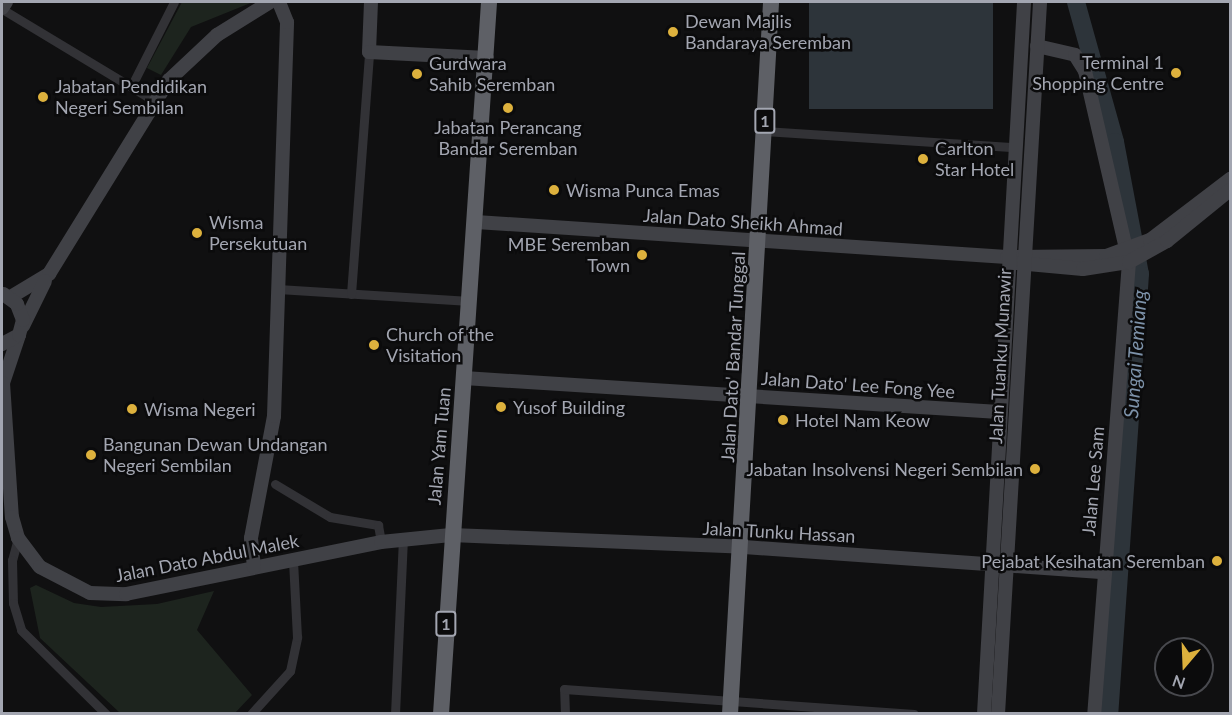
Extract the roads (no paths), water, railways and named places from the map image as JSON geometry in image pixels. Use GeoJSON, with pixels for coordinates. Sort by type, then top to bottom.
{"type":"FeatureCollection","features":[{"type":"Feature","properties":{"kind":"highway","name":"Jalan Yam Tuan"},"geometry":{"type":"LineString","coordinates":[[441,714],[451,535],[476,222],[489,2]]}},
{"type":"Feature","properties":{"kind":"highway","name":"Jalan Dato' Bandar Tunggal"},"geometry":{"type":"LineString","coordinates":[[731,707],[744,547],[771,2]]}},
{"type":"Feature","properties":{"kind":"main road"},"geometry":{"type":"LineString","coordinates":[[2,9],[6,2]]}},
{"type":"Feature","properties":{"kind":"main road"},"geometry":{"type":"LineString","coordinates":[[2,344],[21,331],[22,312],[5,296],[49,274],[153,100],[191,56],[270,2]]}},
{"type":"Feature","properties":{"kind":"main road"},"geometry":{"type":"LineString","coordinates":[[254,567],[251,538],[274,416],[287,22],[279,2]]}},
{"type":"Feature","properties":{"kind":"main road"},"geometry":{"type":"LineString","coordinates":[[370,2],[369,52],[486,58]]}},
{"type":"Feature","properties":{"kind":"main road","name":"Jalan Tuanku Munawir"},"geometry":{"type":"LineString","coordinates":[[984,714],[1007,257],[1024,2]]}},
{"type":"Feature","properties":{"kind":"main road","name":"Jalan Tuanku Munawir"},"geometry":{"type":"LineString","coordinates":[[998,714],[1040,2]]}},
{"type":"Feature","properties":{"kind":"main road","name":"Jalan Lee Sam"},"geometry":{"type":"LineString","coordinates":[[1037,46],[1075,55],[1085,71],[1131,255],[1094,714]]}},
{"type":"Feature","properties":{"kind":"main road"},"geometry":{"type":"LineString","coordinates":[[1152,244],[1230,179]]}},
{"type":"Feature","properties":{"kind":"main road"},"geometry":{"type":"LineString","coordinates":[[1152,244],[1230,190]]}},
{"type":"Feature","properties":{"kind":"main road","name":"Jalan Dato Sheikh Ahmad"},"geometry":{"type":"LineString","coordinates":[[476,222],[1007,257],[1023,260],[1131,255],[1152,244]]}},
{"type":"Feature","properties":{"kind":"main road","name":"Jalan Dato Abdul Malek"},"geometry":{"type":"LineString","coordinates":[[49,274],[21,331],[2,381],[9,494],[18,538],[28,555],[58,579],[109,596],[381,542],[451,535]]}},
{"type":"Feature","properties":{"kind":"main road","name":"Jalan Dato' Lee Fong Yee"},"geometry":{"type":"LineString","coordinates":[[464,378],[999,412]]}},
{"type":"Feature","properties":{"kind":"main road","name":"Jalan Tunku Hassan"},"geometry":{"type":"LineString","coordinates":[[451,535],[744,547],[1104,572]]}},
{"type":"Feature","properties":{"kind":"street"},"geometry":{"type":"LineString","coordinates":[[130,87],[174,2]]}},
{"type":"Feature","properties":{"kind":"street"},"geometry":{"type":"LineString","coordinates":[[2,9],[153,100]]}},
{"type":"Feature","properties":{"kind":"street"},"geometry":{"type":"LineString","coordinates":[[351,294],[369,52]]}},
{"type":"Feature","properties":{"kind":"street"},"geometry":{"type":"LineString","coordinates":[[764,131],[1014,147]]}},
{"type":"Feature","properties":{"kind":"street"},"geometry":{"type":"LineString","coordinates":[[278,289],[470,301]]}},
{"type":"Feature","properties":{"kind":"street"},"geometry":{"type":"LineString","coordinates":[[275,484],[330,517],[378,525],[381,542]]}},
{"type":"Feature","properties":{"kind":"street"},"geometry":{"type":"LineString","coordinates":[[18,538],[12,581],[21,630],[106,714]]}},
{"type":"Feature","properties":{"kind":"street"},"geometry":{"type":"LineString","coordinates":[[395,714],[403,539]]}},
{"type":"Feature","properties":{"kind":"street"},"geometry":{"type":"LineString","coordinates":[[251,714],[290,671],[297,637],[293,560]]}},
{"type":"Feature","properties":{"kind":"street"},"geometry":{"type":"LineString","coordinates":[[565,714],[564,689],[731,707],[914,714]]}},
{"type":"Feature","properties":{"kind":"waterway","name":"Sungai Temiang"},"geometry":{"type":"LineString","coordinates":[[1076,2],[1115,142],[1140,274],[1109,714]]}},
{"type":"Feature","properties":{"kind":"place","name":"Dewan Majlis Bandaraya Seremban"},"geometry":{"type":"Point","coordinates":[673,32]}},
{"type":"Feature","properties":{"kind":"place","name":"Terminal 1 Shopping Centre"},"geometry":{"type":"Point","coordinates":[1176,73]}},
{"type":"Feature","properties":{"kind":"place","name":"Gurdwara Sahib Seremban"},"geometry":{"type":"Point","coordinates":[417,74]}},
{"type":"Feature","properties":{"kind":"place","name":"Jabatan Pendidikan Negeri Sembilan"},"geometry":{"type":"Point","coordinates":[43,97]}},
{"type":"Feature","properties":{"kind":"place","name":"Jabatan Perancang Bandar Seremban"},"geometry":{"type":"Point","coordinates":[508,108]}},
{"type":"Feature","properties":{"kind":"place","name":"Carlton Star Hotel"},"geometry":{"type":"Point","coordinates":[923,159]}},
{"type":"Feature","properties":{"kind":"place","name":"Wisma Punca Emas"},"geometry":{"type":"Point","coordinates":[554,190]}},
{"type":"Feature","properties":{"kind":"place","name":"Wisma Persekutuan"},"geometry":{"type":"Point","coordinates":[197,233]}},
{"type":"Feature","properties":{"kind":"place","name":"MBE Seremban Town"},"geometry":{"type":"Point","coordinates":[642,255]}},
{"type":"Feature","properties":{"kind":"place","name":"Church of the Visitation"},"geometry":{"type":"Point","coordinates":[374,345]}},
{"type":"Feature","properties":{"kind":"place","name":"Yusof Building"},"geometry":{"type":"Point","coordinates":[501,407]}},
{"type":"Feature","properties":{"kind":"place","name":"Wisma Negeri"},"geometry":{"type":"Point","coordinates":[132,409]}},
{"type":"Feature","properties":{"kind":"place","name":"Hotel Nam Keow"},"geometry":{"type":"Point","coordinates":[783,420]}},
{"type":"Feature","properties":{"kind":"place","name":"Bangunan Dewan Undangan Negeri Sembilan"},"geometry":{"type":"Point","coordinates":[91,455]}},
{"type":"Feature","properties":{"kind":"place","name":"Jabatan Insolvensi Negeri Sembilan"},"geometry":{"type":"Point","coordinates":[1035,469]}},
{"type":"Feature","properties":{"kind":"place","name":"Pejabat Kesihatan Seremban"},"geometry":{"type":"Point","coordinates":[1217,561]}}]}
